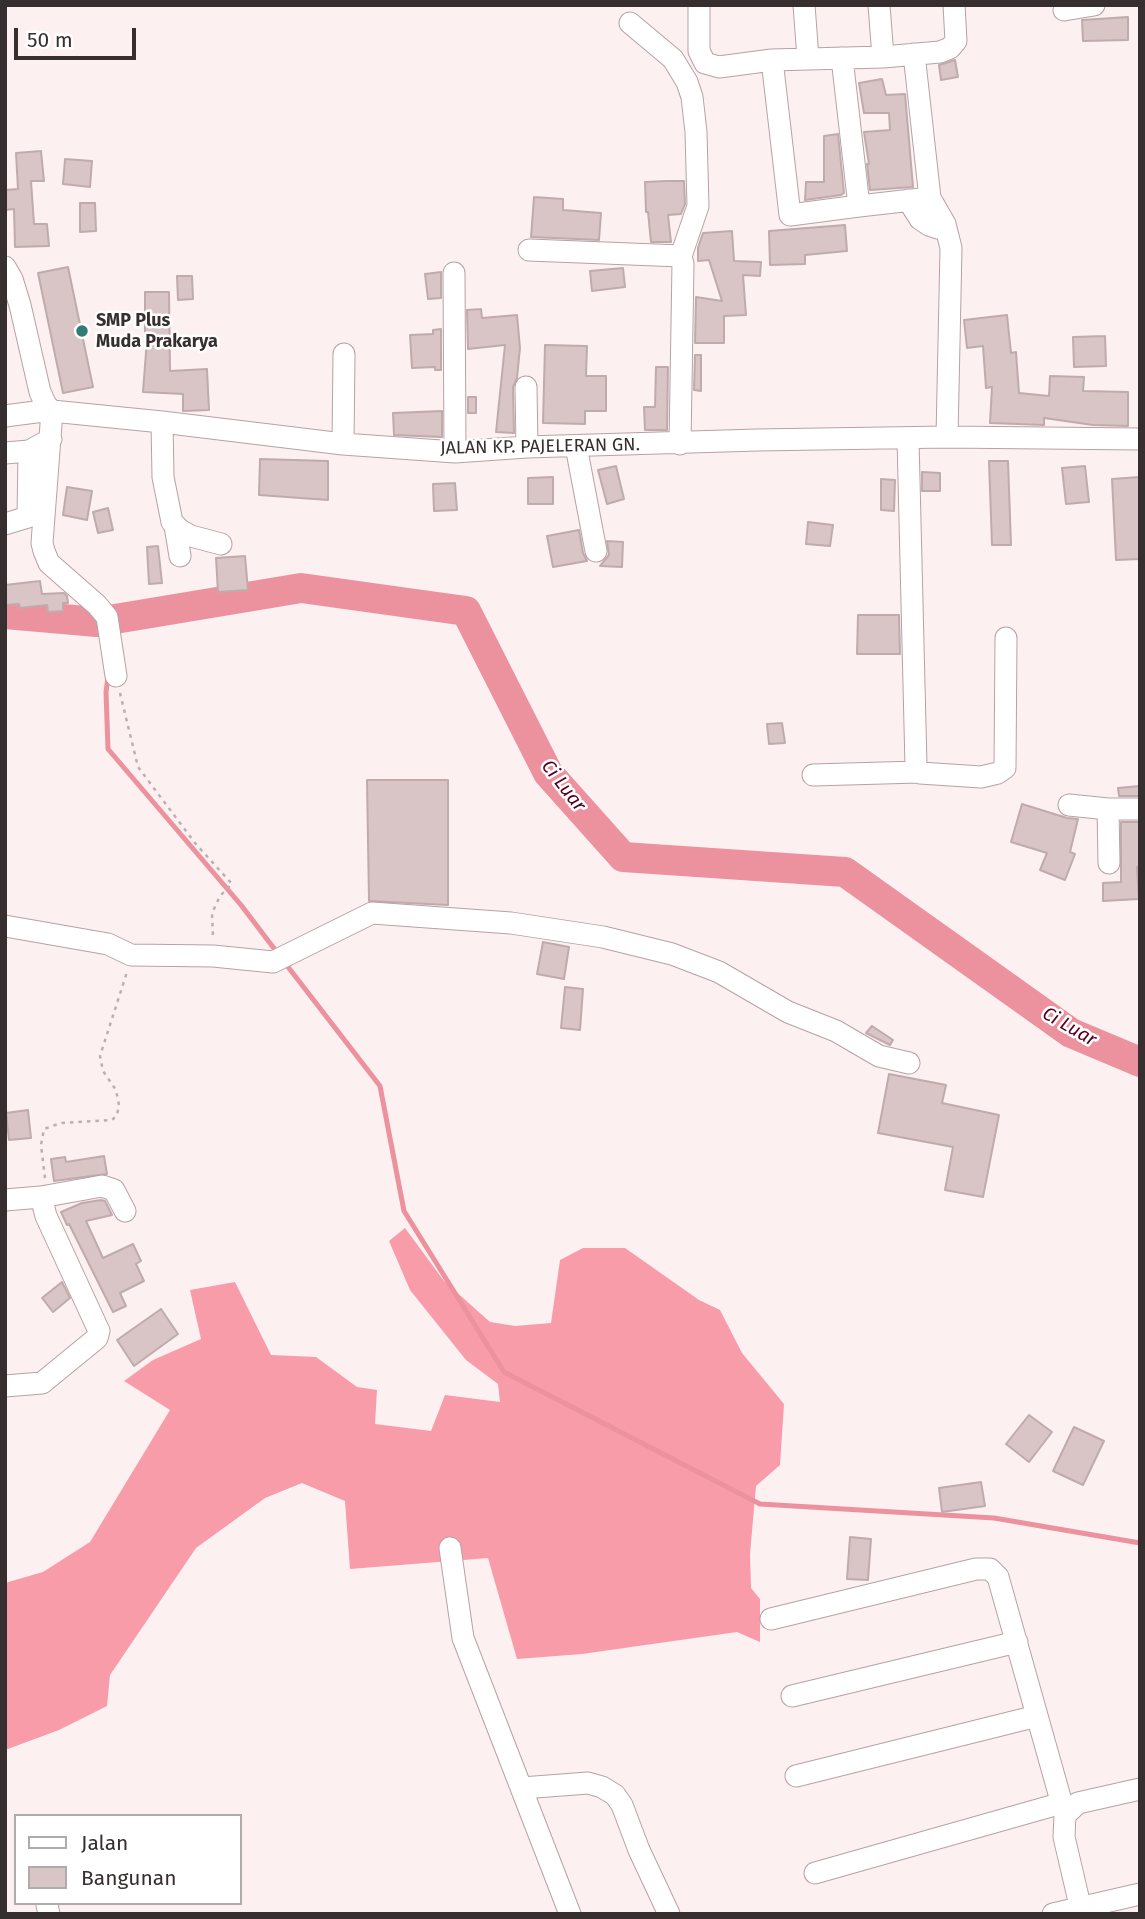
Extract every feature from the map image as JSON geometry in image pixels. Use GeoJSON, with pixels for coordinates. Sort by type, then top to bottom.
{"type":"FeatureCollection","features":[{"type":"Feature","properties":{"kind":"street"},"geometry":{"type":"LineString","coordinates":[[699,5],[699,51],[705,63],[719,67],[772,60],[883,57],[940,52],[950,48],[956,41],[954,5]]}},
{"type":"Feature","properties":{"kind":"street"},"geometry":{"type":"LineString","coordinates":[[804,5],[808,58]]}},
{"type":"Feature","properties":{"kind":"street"},"geometry":{"type":"LineString","coordinates":[[879,5],[883,57]]}},
{"type":"Feature","properties":{"kind":"street"},"geometry":{"type":"LineString","coordinates":[[1064,10],[1094,5]]}},
{"type":"Feature","properties":{"kind":"street"},"geometry":{"type":"LineString","coordinates":[[630,23],[673,59],[687,82],[692,97],[698,206],[681,256],[680,444]]}},
{"type":"Feature","properties":{"kind":"street"},"geometry":{"type":"LineString","coordinates":[[914,54],[930,198],[945,224],[951,248],[947,437]]}},
{"type":"Feature","properties":{"kind":"street"},"geometry":{"type":"LineString","coordinates":[[842,58],[859,206]]}},
{"type":"Feature","properties":{"kind":"street"},"geometry":{"type":"LineString","coordinates":[[772,60],[790,215],[930,198]]}},
{"type":"Feature","properties":{"kind":"street"},"geometry":{"type":"LineString","coordinates":[[908,200],[920,219],[929,225],[938,228],[945,224]]}},
{"type":"Feature","properties":{"kind":"street"},"geometry":{"type":"LineString","coordinates":[[529,250],[681,256]]}},
{"type":"Feature","properties":{"kind":"street"},"geometry":{"type":"LineString","coordinates":[[5,267],[12,279],[20,305],[40,392],[52,411],[42,543],[44,551],[49,563],[107,617],[116,676]]}},
{"type":"Feature","properties":{"kind":"street"},"geometry":{"type":"LineString","coordinates":[[454,273],[455,452]]}},
{"type":"Feature","properties":{"kind":"street"},"geometry":{"type":"LineString","coordinates":[[343,444],[344,354]]}},
{"type":"Feature","properties":{"kind":"street"},"geometry":{"type":"LineString","coordinates":[[526,387],[527,447]]}},
{"type":"Feature","properties":{"kind":"street","name":"JALAN KP. PAJELERAN GN."},"geometry":{"type":"LineString","coordinates":[[5,416],[52,411],[343,444],[455,452],[527,447],[757,440],[947,437],[1140,439]]}},
{"type":"Feature","properties":{"kind":"street"},"geometry":{"type":"LineString","coordinates":[[162,422],[164,493],[175,526],[180,556]]}},
{"type":"Feature","properties":{"kind":"street"},"geometry":{"type":"LineString","coordinates":[[5,453],[29,451],[51,439]]}},
{"type":"Feature","properties":{"kind":"street"},"geometry":{"type":"LineString","coordinates":[[908,439],[918,772]]}},
{"type":"Feature","properties":{"kind":"street"},"geometry":{"type":"LineString","coordinates":[[576,446],[596,551]]}},
{"type":"Feature","properties":{"kind":"street"},"geometry":{"type":"LineString","coordinates":[[5,524],[28,517],[29,451]]}},
{"type":"Feature","properties":{"kind":"street"},"geometry":{"type":"LineString","coordinates":[[175,526],[191,536],[221,544]]}},
{"type":"Feature","properties":{"kind":"street"},"geometry":{"type":"LineString","coordinates":[[813,775],[918,772],[981,777],[998,773],[1005,768],[1006,638]]}},
{"type":"Feature","properties":{"kind":"street"},"geometry":{"type":"LineString","coordinates":[[1069,805],[1140,809]]}},
{"type":"Feature","properties":{"kind":"street"},"geometry":{"type":"LineString","coordinates":[[1108,809],[1109,863]]}},
{"type":"Feature","properties":{"kind":"street"},"geometry":{"type":"LineString","coordinates":[[5,926],[108,944],[131,955],[283,958],[372,913],[511,923],[603,937],[672,954],[719,972],[788,1012],[836,1031],[879,1056],[909,1063]]}},
{"type":"Feature","properties":{"kind":"street"},"geometry":{"type":"LineString","coordinates":[[5,1200],[108,1186],[114,1191],[125,1212]]}},
{"type":"Feature","properties":{"kind":"street"},"geometry":{"type":"LineString","coordinates":[[5,1386],[42,1383],[97,1338],[99,1331],[46,1216],[41,1197]]}},
{"type":"Feature","properties":{"kind":"street"},"geometry":{"type":"LineString","coordinates":[[450,1548],[463,1638],[570,1914]]}},
{"type":"Feature","properties":{"kind":"street"},"geometry":{"type":"LineString","coordinates":[[771,1619],[976,1569],[990,1569],[999,1577],[1063,1809],[1064,1837],[1081,1911]]}},
{"type":"Feature","properties":{"kind":"street"},"geometry":{"type":"LineString","coordinates":[[792,1696],[1017,1642]]}},
{"type":"Feature","properties":{"kind":"street"},"geometry":{"type":"LineString","coordinates":[[796,1776],[1037,1716]]}},
{"type":"Feature","properties":{"kind":"street"},"geometry":{"type":"LineString","coordinates":[[522,1788],[588,1783],[615,1795],[622,1805],[639,1850],[669,1914]]}},
{"type":"Feature","properties":{"kind":"street"},"geometry":{"type":"LineString","coordinates":[[815,1873],[1140,1789]]}},
{"type":"Feature","properties":{"kind":"street"},"geometry":{"type":"LineString","coordinates":[[1053,1914],[1081,1911],[1140,1894]]}},
{"type":"Feature","properties":{"kind":"path"},"geometry":{"type":"LineString","coordinates":[[116,676],[138,766],[195,843],[232,884],[220,896],[212,913],[214,956]]}},
{"type":"Feature","properties":{"kind":"path"},"geometry":{"type":"LineString","coordinates":[[41,1197],[45,1174],[41,1145],[44,1129],[61,1123],[112,1120],[117,1115],[119,1105],[116,1090],[103,1071],[100,1056],[102,1043],[122,994],[131,955]]}},
{"type":"Feature","properties":{"kind":"shaded area"},"geometry":{"type":"Polygon","coordinates":[[[405,1228],[444,1281],[490,1322],[515,1326],[551,1323],[560,1260],[583,1248],[625,1248],[699,1300],[720,1310],[742,1353],[784,1404],[780,1465],[756,1486],[750,1554],[751,1588],[760,1599],[760,1642],[737,1632],[582,1654],[517,1659],[488,1558],[350,1569],[345,1501],[302,1483],[265,1498],[196,1548],[110,1675],[107,1706],[59,1730],[5,1750],[5,1583],[43,1572],[90,1542],[170,1410],[124,1381],[153,1360],[201,1339],[190,1290],[235,1282],[271,1355],[316,1357],[357,1387],[377,1390],[375,1424],[431,1431],[445,1395],[500,1402],[498,1384],[466,1360],[410,1290],[389,1241],[405,1228]]]}},
{"type":"Feature","properties":{"kind":"building"},"geometry":{"type":"Polygon","coordinates":[[[1128,17],[1128,40],[1083,41],[1082,20],[1128,17]]]}},
{"type":"Feature","properties":{"kind":"building"},"geometry":{"type":"Polygon","coordinates":[[[955,60],[958,77],[941,80],[939,65],[955,60]]]}},
{"type":"Feature","properties":{"kind":"building"},"geometry":{"type":"Polygon","coordinates":[[[882,79],[886,95],[905,94],[913,187],[870,190],[864,132],[890,130],[889,113],[864,113],[859,83],[882,79]]]}},
{"type":"Feature","properties":{"kind":"building"},"geometry":{"type":"Polygon","coordinates":[[[838,134],[844,193],[805,200],[806,182],[824,182],[824,136],[838,134]]]}},
{"type":"Feature","properties":{"kind":"building"},"geometry":{"type":"Polygon","coordinates":[[[41,151],[44,181],[31,181],[34,224],[47,224],[49,246],[15,247],[14,209],[5,210],[5,190],[18,189],[16,153],[41,151]]]}},
{"type":"Feature","properties":{"kind":"building"},"geometry":{"type":"Polygon","coordinates":[[[65,159],[92,161],[90,187],[63,184],[65,159]]]}},
{"type":"Feature","properties":{"kind":"building"},"geometry":{"type":"Polygon","coordinates":[[[684,181],[685,204],[681,214],[668,215],[671,242],[651,242],[645,182],[684,181]]]}},
{"type":"Feature","properties":{"kind":"building"},"geometry":{"type":"Polygon","coordinates":[[[534,197],[563,199],[563,210],[601,213],[599,240],[531,237],[534,197]]]}},
{"type":"Feature","properties":{"kind":"building"},"geometry":{"type":"Polygon","coordinates":[[[80,203],[95,203],[96,231],[80,232],[80,203]]]}},
{"type":"Feature","properties":{"kind":"building"},"geometry":{"type":"Polygon","coordinates":[[[845,225],[847,251],[805,255],[805,264],[770,265],[769,231],[845,225]]]}},
{"type":"Feature","properties":{"kind":"building"},"geometry":{"type":"Polygon","coordinates":[[[732,231],[734,261],[761,262],[760,276],[743,275],[746,315],[724,316],[724,343],[695,343],[696,297],[722,301],[709,260],[698,261],[698,248],[703,233],[732,231]]]}},
{"type":"Feature","properties":{"kind":"building"},"geometry":{"type":"Polygon","coordinates":[[[68,267],[93,387],[63,393],[38,273],[68,267]]]}},
{"type":"Feature","properties":{"kind":"building"},"geometry":{"type":"Polygon","coordinates":[[[623,268],[625,287],[592,291],[590,271],[623,268]]]}},
{"type":"Feature","properties":{"kind":"building"},"geometry":{"type":"Polygon","coordinates":[[[441,272],[441,298],[428,299],[425,274],[441,272]]]}},
{"type":"Feature","properties":{"kind":"building"},"geometry":{"type":"Polygon","coordinates":[[[177,276],[192,276],[193,299],[178,300],[177,276]]]}},
{"type":"Feature","properties":{"kind":"building"},"geometry":{"type":"Polygon","coordinates":[[[145,292],[169,292],[170,371],[207,369],[209,410],[183,411],[183,394],[143,392],[147,339],[145,292]]]}},
{"type":"Feature","properties":{"kind":"building"},"geometry":{"type":"Polygon","coordinates":[[[481,309],[482,318],[517,315],[520,348],[517,378],[513,387],[514,433],[496,432],[505,345],[468,349],[467,310],[481,309]]]}},
{"type":"Feature","properties":{"kind":"building"},"geometry":{"type":"Polygon","coordinates":[[[1007,315],[1011,353],[1016,352],[1019,393],[1049,396],[1050,376],[1084,377],[1083,391],[1128,392],[1128,426],[1093,425],[1044,418],[1044,425],[990,423],[992,387],[986,388],[983,346],[967,348],[964,320],[1007,315]]]}},
{"type":"Feature","properties":{"kind":"building"},"geometry":{"type":"Polygon","coordinates":[[[441,329],[441,370],[435,370],[435,367],[412,368],[410,335],[433,334],[433,330],[441,329]]]}},
{"type":"Feature","properties":{"kind":"building"},"geometry":{"type":"Polygon","coordinates":[[[1105,336],[1106,366],[1074,367],[1073,337],[1105,336]]]}},
{"type":"Feature","properties":{"kind":"building"},"geometry":{"type":"Polygon","coordinates":[[[545,345],[587,346],[586,376],[606,376],[606,411],[585,411],[585,424],[543,423],[545,345]]]}},
{"type":"Feature","properties":{"kind":"building"},"geometry":{"type":"Polygon","coordinates":[[[695,355],[701,355],[701,391],[694,390],[695,355]]]}},
{"type":"Feature","properties":{"kind":"building"},"geometry":{"type":"Polygon","coordinates":[[[656,367],[668,367],[667,430],[645,430],[644,407],[655,407],[656,367]]]}},
{"type":"Feature","properties":{"kind":"building"},"geometry":{"type":"Polygon","coordinates":[[[468,397],[476,397],[476,413],[468,413],[468,397]]]}},
{"type":"Feature","properties":{"kind":"building"},"geometry":{"type":"Polygon","coordinates":[[[442,411],[442,437],[394,435],[393,413],[442,411]]]}},
{"type":"Feature","properties":{"kind":"building"},"geometry":{"type":"Polygon","coordinates":[[[260,459],[328,461],[328,500],[259,495],[260,459]]]}},
{"type":"Feature","properties":{"kind":"building"},"geometry":{"type":"Polygon","coordinates":[[[989,461],[1008,461],[1011,545],[992,545],[989,461]]]}},
{"type":"Feature","properties":{"kind":"building"},"geometry":{"type":"Polygon","coordinates":[[[616,466],[624,499],[607,504],[598,470],[616,466]]]}},
{"type":"Feature","properties":{"kind":"building"},"geometry":{"type":"Polygon","coordinates":[[[1085,466],[1089,502],[1066,504],[1062,468],[1085,466]]]}},
{"type":"Feature","properties":{"kind":"building"},"geometry":{"type":"Polygon","coordinates":[[[922,472],[940,473],[940,491],[922,491],[922,472]]]}},
{"type":"Feature","properties":{"kind":"building"},"geometry":{"type":"Polygon","coordinates":[[[553,477],[553,504],[528,504],[528,478],[553,477]]]}},
{"type":"Feature","properties":{"kind":"building"},"geometry":{"type":"Polygon","coordinates":[[[1140,477],[1140,559],[1116,560],[1112,479],[1140,477]]]}},
{"type":"Feature","properties":{"kind":"building"},"geometry":{"type":"Polygon","coordinates":[[[881,479],[895,480],[894,511],[881,510],[881,479]]]}},
{"type":"Feature","properties":{"kind":"building"},"geometry":{"type":"Polygon","coordinates":[[[455,483],[457,510],[434,511],[433,484],[455,483]]]}},
{"type":"Feature","properties":{"kind":"building"},"geometry":{"type":"Polygon","coordinates":[[[67,487],[92,491],[87,520],[63,515],[67,487]]]}},
{"type":"Feature","properties":{"kind":"building"},"geometry":{"type":"Polygon","coordinates":[[[108,508],[113,530],[98,533],[93,512],[108,508]]]}},
{"type":"Feature","properties":{"kind":"building"},"geometry":{"type":"Polygon","coordinates":[[[808,522],[833,525],[830,546],[806,544],[808,522]]]}},
{"type":"Feature","properties":{"kind":"building"},"geometry":{"type":"Polygon","coordinates":[[[579,530],[587,561],[553,567],[547,536],[579,530]]]}},
{"type":"Feature","properties":{"kind":"building"},"geometry":{"type":"Polygon","coordinates":[[[607,541],[623,542],[622,567],[600,566],[609,555],[607,541]]]}},
{"type":"Feature","properties":{"kind":"building"},"geometry":{"type":"Polygon","coordinates":[[[158,546],[162,583],[149,584],[147,547],[158,546]]]}},
{"type":"Feature","properties":{"kind":"building"},"geometry":{"type":"Polygon","coordinates":[[[245,556],[248,590],[218,592],[216,558],[245,556]]]}},
{"type":"Feature","properties":{"kind":"building"},"geometry":{"type":"Polygon","coordinates":[[[40,581],[42,594],[64,593],[67,596],[68,603],[63,603],[63,611],[48,612],[47,605],[20,608],[19,604],[5,605],[5,585],[40,581]]]}},
{"type":"Feature","properties":{"kind":"building"},"geometry":{"type":"Polygon","coordinates":[[[858,615],[899,615],[900,654],[857,654],[858,615]]]}},
{"type":"Feature","properties":{"kind":"building"},"geometry":{"type":"Polygon","coordinates":[[[782,723],[785,743],[769,744],[767,724],[782,723]]]}},
{"type":"Feature","properties":{"kind":"building"},"geometry":{"type":"Polygon","coordinates":[[[367,780],[448,780],[448,905],[369,901],[367,780]]]}},
{"type":"Feature","properties":{"kind":"building"},"geometry":{"type":"Polygon","coordinates":[[[1140,786],[1140,796],[1119,796],[1118,788],[1140,786]]]}},
{"type":"Feature","properties":{"kind":"building"},"geometry":{"type":"Polygon","coordinates":[[[1022,804],[1078,819],[1070,852],[1075,854],[1065,880],[1040,870],[1047,853],[1011,842],[1022,804]]]}},
{"type":"Feature","properties":{"kind":"building"},"geometry":{"type":"Polygon","coordinates":[[[1121,822],[1140,822],[1140,867],[1137,867],[1139,899],[1103,901],[1103,883],[1121,882],[1121,822]]]}},
{"type":"Feature","properties":{"kind":"building"},"geometry":{"type":"Polygon","coordinates":[[[543,942],[569,947],[564,979],[537,974],[543,942]]]}},
{"type":"Feature","properties":{"kind":"building"},"geometry":{"type":"Polygon","coordinates":[[[565,987],[583,989],[580,1030],[561,1028],[565,987]]]}},
{"type":"Feature","properties":{"kind":"building"},"geometry":{"type":"Polygon","coordinates":[[[872,1026],[893,1040],[890,1045],[866,1033],[872,1026]]]}},
{"type":"Feature","properties":{"kind":"building"},"geometry":{"type":"Polygon","coordinates":[[[889,1074],[946,1085],[942,1103],[999,1115],[983,1197],[945,1190],[953,1147],[878,1133],[889,1074]]]}},
{"type":"Feature","properties":{"kind":"building"},"geometry":{"type":"Polygon","coordinates":[[[28,1110],[31,1138],[9,1140],[6,1113],[28,1110]]]}},
{"type":"Feature","properties":{"kind":"building"},"geometry":{"type":"Polygon","coordinates":[[[104,1156],[107,1174],[54,1181],[51,1159],[65,1157],[66,1162],[104,1156]]]}},
{"type":"Feature","properties":{"kind":"building"},"geometry":{"type":"Polygon","coordinates":[[[105,1201],[112,1215],[86,1221],[103,1258],[133,1244],[141,1261],[136,1264],[144,1281],[120,1293],[126,1306],[113,1312],[61,1212],[82,1203],[105,1201]]]}},
{"type":"Feature","properties":{"kind":"building"},"geometry":{"type":"Polygon","coordinates":[[[62,1282],[70,1298],[53,1312],[42,1298],[62,1282]]]}},
{"type":"Feature","properties":{"kind":"building"},"geometry":{"type":"Polygon","coordinates":[[[161,1309],[178,1334],[134,1366],[117,1340],[161,1309]]]}},
{"type":"Feature","properties":{"kind":"building"},"geometry":{"type":"Polygon","coordinates":[[[1029,1415],[1052,1432],[1029,1462],[1006,1444],[1029,1415]]]}},
{"type":"Feature","properties":{"kind":"building"},"geometry":{"type":"Polygon","coordinates":[[[1074,1427],[1104,1441],[1083,1485],[1053,1471],[1074,1427]]]}},
{"type":"Feature","properties":{"kind":"building"},"geometry":{"type":"Polygon","coordinates":[[[981,1482],[985,1506],[942,1512],[939,1488],[981,1482]]]}},
{"type":"Feature","properties":{"kind":"building"},"geometry":{"type":"Polygon","coordinates":[[[850,1537],[871,1539],[868,1580],[847,1579],[850,1537]]]}},
{"type":"Feature","properties":{"kind":"waterway","name":"Ci Luar"},"geometry":{"type":"LineString","coordinates":[[5,614],[97,622],[301,588],[466,611],[548,773],[623,857],[845,872],[1071,1033],[1140,1062]]}},
{"type":"Feature","properties":{"kind":"waterway"},"geometry":{"type":"LineString","coordinates":[[108,677],[108,749],[241,905],[279,955]]}},
{"type":"Feature","properties":{"kind":"waterway"},"geometry":{"type":"LineString","coordinates":[[285,963],[380,1086],[404,1211],[504,1372],[760,1504],[994,1518],[1140,1543]]}},
{"type":"Feature","properties":{"kind":"place","name":"SMP Plus Muda Prakarya"},"geometry":{"type":"Point","coordinates":[82,331]}}]}
